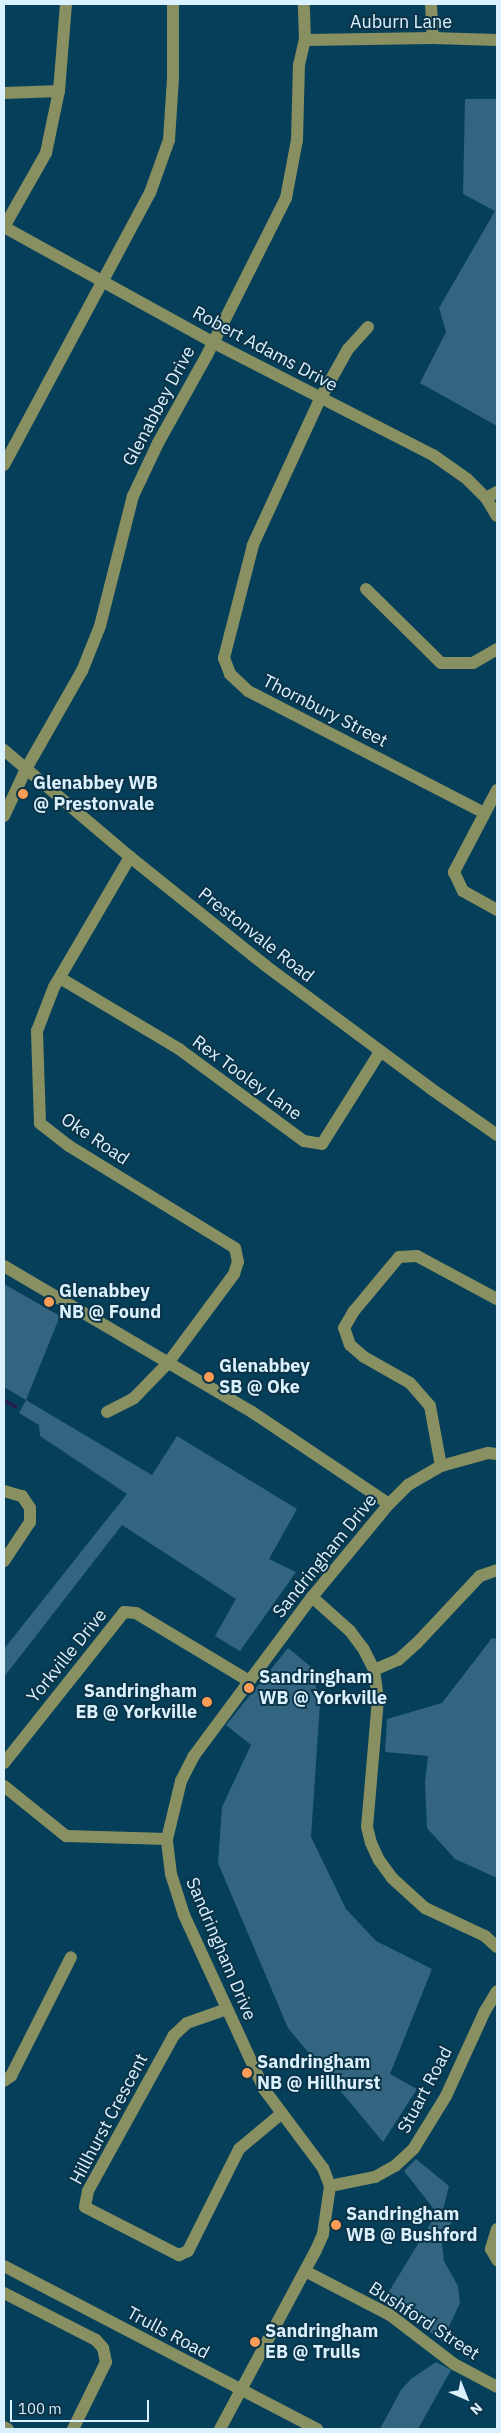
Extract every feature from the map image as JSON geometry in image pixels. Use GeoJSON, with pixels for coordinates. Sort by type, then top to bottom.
{"type":"FeatureCollection","features":[{"type":"Feature","properties":{"kind":"street"},"geometry":{"type":"LineString","coordinates":[[4,227],[46,154],[60,91],[66,4]]}},
{"type":"Feature","properties":{"kind":"street"},"geometry":{"type":"LineString","coordinates":[[4,465],[150,193],[169,140],[173,78],[173,4]]}},
{"type":"Feature","properties":{"kind":"street","name":"Glenabbey Drive"},"geometry":{"type":"LineString","coordinates":[[4,816],[26,769],[82,671],[100,626],[133,496],[158,443],[286,198],[297,140],[299,64],[305,40],[304,4]]}},
{"type":"Feature","properties":{"kind":"street"},"geometry":{"type":"LineString","coordinates":[[431,4],[433,38]]}},
{"type":"Feature","properties":{"kind":"street","name":"Auburn Lane"},"geometry":{"type":"LineString","coordinates":[[305,40],[433,38],[497,40]]}},
{"type":"Feature","properties":{"kind":"street"},"geometry":{"type":"LineString","coordinates":[[4,93],[60,91]]}},
{"type":"Feature","properties":{"kind":"street","name":"Robert Adams Drive"},"geometry":{"type":"LineString","coordinates":[[4,227],[212,342],[320,399],[434,455],[492,495],[497,516]]}},
{"type":"Feature","properties":{"kind":"street","name":"Thornbury Street"},"geometry":{"type":"LineString","coordinates":[[368,327],[348,350],[320,399],[253,545],[224,658],[230,674],[248,691],[484,813]]}},
{"type":"Feature","properties":{"kind":"street"},"geometry":{"type":"LineString","coordinates":[[366,589],[441,663],[473,663],[497,649]]}},
{"type":"Feature","properties":{"kind":"street","name":"Prestonvale Road"},"geometry":{"type":"LineString","coordinates":[[4,750],[130,857],[266,966],[380,1052],[497,1135]]}},
{"type":"Feature","properties":{"kind":"street"},"geometry":{"type":"LineString","coordinates":[[497,790],[454,872],[462,891],[497,910]]}},
{"type":"Feature","properties":{"kind":"street","name":"Oke Road"},"geometry":{"type":"LineString","coordinates":[[130,857],[60,978],[38,1031],[40,1123],[69,1146],[235,1248],[238,1262],[234,1274],[168,1363]]}},
{"type":"Feature","properties":{"kind":"street","name":"Rex Tooley Lane"},"geometry":{"type":"LineString","coordinates":[[60,978],[179,1049],[304,1141],[322,1144],[380,1052]]}},
{"type":"Feature","properties":{"kind":"street"},"geometry":{"type":"LineString","coordinates":[[441,1466],[430,1406],[410,1382],[364,1357],[350,1345],[344,1328],[354,1311],[399,1257],[417,1256],[497,1299]]}},
{"type":"Feature","properties":{"kind":"street"},"geometry":{"type":"LineString","coordinates":[[4,1266],[252,1412],[389,1504]]}},
{"type":"Feature","properties":{"kind":"street"},"geometry":{"type":"LineString","coordinates":[[107,1412],[134,1398],[168,1363]]}},
{"type":"Feature","properties":{"kind":"street","name":"Sandringham Drive"},"geometry":{"type":"LineString","coordinates":[[330,2186],[323,2168],[264,2089],[184,1915],[171,1874],[167,1839],[181,1782],[193,1757],[340,1560],[408,1485],[441,1466],[488,1453],[497,1454]]}},
{"type":"Feature","properties":{"kind":"street"},"geometry":{"type":"LineString","coordinates":[[4,1491],[22,1496],[30,1508],[30,1522],[4,1561]]}},
{"type":"Feature","properties":{"kind":"street"},"geometry":{"type":"LineString","coordinates":[[374,1670],[398,1660],[417,1643],[480,1576],[497,1570]]}},
{"type":"Feature","properties":{"kind":"street"},"geometry":{"type":"LineString","coordinates":[[312,1597],[350,1631],[363,1648],[374,1670],[378,1699],[374,1723],[367,1827],[371,1843],[379,1860],[392,1878],[425,1908],[485,1936],[497,1947]]}},
{"type":"Feature","properties":{"kind":"street","name":"Yorkville Drive"},"geometry":{"type":"LineString","coordinates":[[4,1763],[124,1612],[136,1613],[249,1681]]}},
{"type":"Feature","properties":{"kind":"street"},"geometry":{"type":"LineString","coordinates":[[4,1786],[66,1836],[167,1839]]}},
{"type":"Feature","properties":{"kind":"street"},"geometry":{"type":"LineString","coordinates":[[7,2079],[71,1957]]}},
{"type":"Feature","properties":{"kind":"street","name":"Stuart Road"},"geometry":{"type":"LineString","coordinates":[[330,2186],[375,2177],[395,2166],[414,2148],[446,2096],[485,2011],[497,1991]]}},
{"type":"Feature","properties":{"kind":"street","name":"Hillhurst Crescent"},"geometry":{"type":"LineString","coordinates":[[227,2009],[187,2023],[174,2034],[88,2191],[85,2207],[179,2254],[188,2251],[239,2149],[282,2113]]}},
{"type":"Feature","properties":{"kind":"street"},"geometry":{"type":"LineString","coordinates":[[220,2429],[323,2234],[330,2186]]}},
{"type":"Feature","properties":{"kind":"street"},"geometry":{"type":"LineString","coordinates":[[497,2229],[491,2249],[497,2260]]}},
{"type":"Feature","properties":{"kind":"street","name":"Trulls Road"},"geometry":{"type":"LineString","coordinates":[[4,2266],[317,2429]]}},
{"type":"Feature","properties":{"kind":"street","name":"Bushford Street"},"geometry":{"type":"LineString","coordinates":[[305,2270],[390,2315],[454,2364],[497,2387]]}},
{"type":"Feature","properties":{"kind":"street"},"geometry":{"type":"LineString","coordinates":[[4,2293],[96,2340],[103,2348],[106,2362],[73,2429]]}},
{"type":"Feature","properties":{"kind":"street"},"geometry":{"type":"LineString","coordinates":[[4,2427],[8,2429]]}},
{"type":"Feature","properties":{"kind":"shaded area"},"geometry":{"type":"Polygon","coordinates":[[[465,99],[497,99],[497,426],[420,383],[446,332],[439,308],[495,211],[463,194],[465,99]]]}},
{"type":"Feature","properties":{"kind":"shaded area"},"geometry":{"type":"Polygon","coordinates":[[[4,1284],[60,1316],[26,1400],[4,1387],[4,1284]]]}},
{"type":"Feature","properties":{"kind":"shaded area"},"geometry":{"type":"Polygon","coordinates":[[[26,1400],[152,1475],[177,1436],[297,1509],[269,1559],[296,1572],[240,1651],[215,1636],[236,1599],[122,1525],[4,1677],[4,1649],[127,1494],[40,1436],[39,1425],[19,1413],[26,1400]]]}},
{"type":"Feature","properties":{"kind":"shaded area"},"geometry":{"type":"Polygon","coordinates":[[[492,1638],[497,1639],[497,1878],[455,1859],[427,1828],[425,1782],[428,1756],[385,1752],[387,1719],[442,1703],[492,1638]]]}},
{"type":"Feature","properties":{"kind":"shaded area"},"geometry":{"type":"Polygon","coordinates":[[[288,1648],[310,1666],[320,1703],[311,1837],[346,1909],[376,1941],[432,1969],[390,2074],[417,2089],[383,2142],[288,2028],[218,1863],[222,1807],[251,1745],[226,1725],[288,1648]]]}},
{"type":"Feature","properties":{"kind":"shaded area"},"geometry":{"type":"Polygon","coordinates":[[[416,2159],[449,2186],[443,2210],[454,2217],[442,2243],[444,2261],[458,2286],[460,2303],[442,2341],[385,2298],[437,2213],[404,2171],[416,2159]]]}},
{"type":"Feature","properties":{"kind":"shaded area"},"geometry":{"type":"Polygon","coordinates":[[[436,2362],[451,2370],[418,2429],[380,2429],[401,2390],[411,2379],[436,2362]]]}},
{"type":"Feature","properties":{"kind":"waterway"},"geometry":{"type":"LineString","coordinates":[[4,1400],[15,1406]]}},
{"type":"Feature","properties":{"kind":"place","name":"Glenabbey WB @ Prestonvale"},"geometry":{"type":"Point","coordinates":[23,794]}},
{"type":"Feature","properties":{"kind":"place","name":"Glenabbey NB @ Found"},"geometry":{"type":"Point","coordinates":[49,1302]}},
{"type":"Feature","properties":{"kind":"place","name":"Glenabbey SB @ Oke"},"geometry":{"type":"Point","coordinates":[209,1377]}},
{"type":"Feature","properties":{"kind":"place","name":"Sandringham WB @ Yorkville"},"geometry":{"type":"Point","coordinates":[249,1688]}},
{"type":"Feature","properties":{"kind":"place","name":"Sandringham EB @ Yorkville"},"geometry":{"type":"Point","coordinates":[207,1702]}},
{"type":"Feature","properties":{"kind":"place","name":"Sandringham NB @ Hillhurst"},"geometry":{"type":"Point","coordinates":[247,2073]}},
{"type":"Feature","properties":{"kind":"place","name":"Sandringham WB @ Bushford"},"geometry":{"type":"Point","coordinates":[336,2225]}},
{"type":"Feature","properties":{"kind":"place","name":"Sandringham EB @ Trulls"},"geometry":{"type":"Point","coordinates":[255,2342]}}]}
